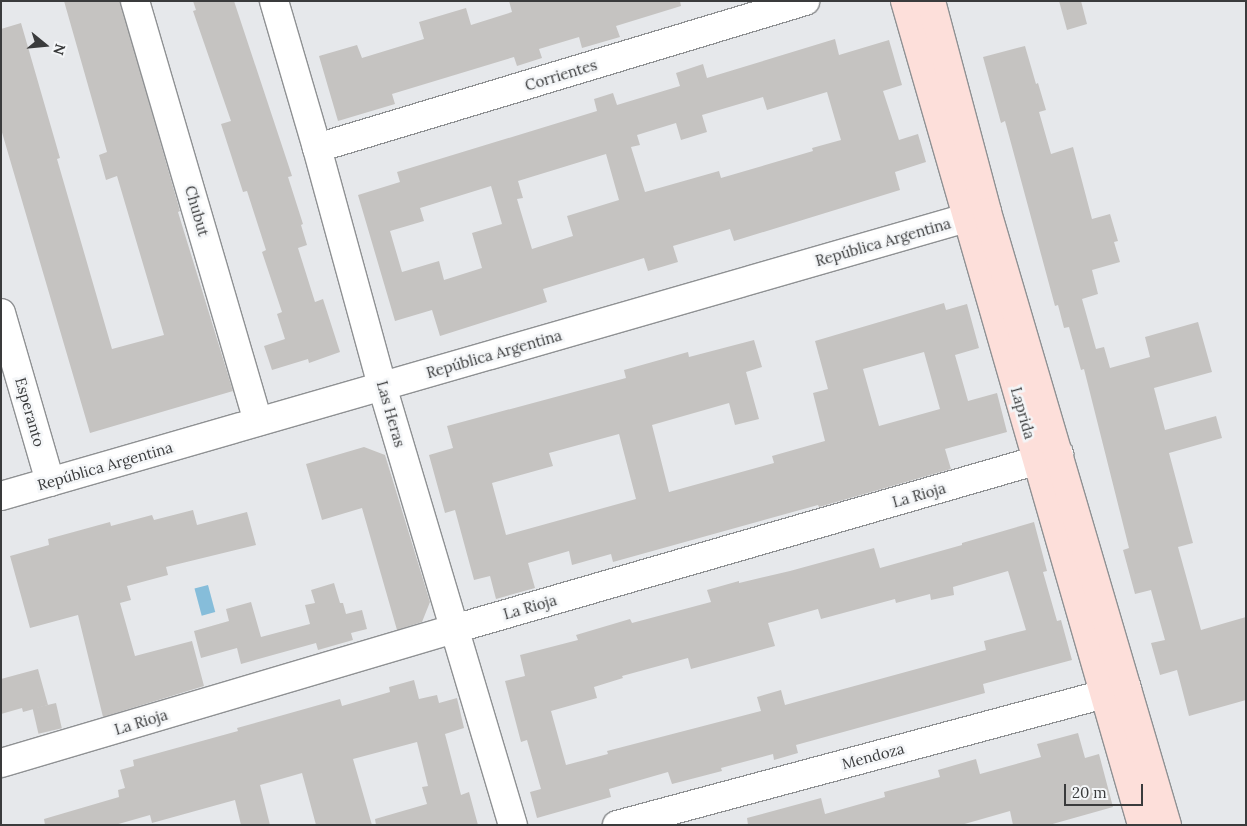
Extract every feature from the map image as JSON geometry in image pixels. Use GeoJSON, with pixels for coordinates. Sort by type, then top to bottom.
{"type":"FeatureCollection","features":[{"type":"Feature","properties":{"kind":"main road","name":"Laprida"},"geometry":{"type":"LineString","coordinates":[[905,1],[977,215],[1116,691],[1167,825]]}},
{"type":"Feature","properties":{"kind":"main road","name":"Laprida"},"geometry":{"type":"LineString","coordinates":[[931,1],[977,215]]}},
{"type":"Feature","properties":{"kind":"main road","name":"Laprida"},"geometry":{"type":"LineString","coordinates":[[1116,691],[1142,825]]}},
{"type":"Feature","properties":{"kind":"street","name":"Chubut"},"geometry":{"type":"LineString","coordinates":[[135,1],[258,421]]}},
{"type":"Feature","properties":{"kind":"street","name":"Las Heras"},"geometry":{"type":"LineString","coordinates":[[274,1],[317,148],[382,386],[513,825]]}},
{"type":"Feature","properties":{"kind":"street","name":"Corrientes"},"geometry":{"type":"LineString","coordinates":[[317,148],[805,1]]}},
{"type":"Feature","properties":{"kind":"street","name":"República Argentina"},"geometry":{"type":"LineString","coordinates":[[1,496],[977,215]]}},
{"type":"Feature","properties":{"kind":"street","name":"Esperanto"},"geometry":{"type":"LineString","coordinates":[[1,313],[50,482]]}},
{"type":"Feature","properties":{"kind":"street","name":"La Rioja"},"geometry":{"type":"LineString","coordinates":[[1,763],[454,629],[1048,457]]}},
{"type":"Feature","properties":{"kind":"street","name":"Mendoza"},"geometry":{"type":"LineString","coordinates":[[617,825],[1116,691]]}},
{"type":"Feature","properties":{"kind":"water"},"geometry":{"type":"Polygon","coordinates":[[[208,585],[215,612],[202,616],[194,589],[208,585]]]}},
{"type":"Feature","properties":{"kind":"building"},"geometry":{"type":"Polygon","coordinates":[[[64,1],[120,1],[180,211],[178,212],[233,391],[90,433],[1,129],[1,29],[21,23],[60,158],[57,159],[112,349],[164,335],[117,176],[106,180],[99,155],[107,152],[64,1]]]}},
{"type":"Feature","properties":{"kind":"building"},"geometry":{"type":"Polygon","coordinates":[[[193,1],[234,1],[292,176],[288,177],[303,224],[301,225],[307,245],[298,248],[315,302],[323,299],[340,352],[309,363],[308,359],[272,370],[264,346],[285,339],[277,314],[282,312],[262,252],[266,250],[247,191],[243,192],[221,124],[231,121],[193,11],[196,10],[193,1]]]}},
{"type":"Feature","properties":{"kind":"building"},"geometry":{"type":"Polygon","coordinates":[[[509,1],[680,1],[681,6],[616,26],[620,37],[582,48],[579,37],[539,49],[542,58],[517,66],[514,57],[392,94],[395,104],[338,121],[319,56],[357,45],[362,58],[424,39],[419,22],[466,8],[471,25],[512,12],[509,1]]]}},
{"type":"Feature","properties":{"kind":"building"},"geometry":{"type":"Polygon","coordinates":[[[1059,1],[1081,1],[1087,24],[1067,30],[1059,1]]]}},
{"type":"Feature","properties":{"kind":"building"},"geometry":{"type":"Polygon","coordinates":[[[835,39],[839,55],[889,40],[902,85],[883,91],[899,140],[918,134],[926,162],[895,172],[900,190],[734,241],[730,229],[673,246],[678,262],[648,271],[644,258],[543,289],[547,302],[440,336],[432,310],[395,321],[358,195],[400,182],[397,172],[597,111],[594,99],[613,93],[617,105],[680,86],[676,73],[703,64],[707,78],[835,39]],[[827,92],[767,110],[763,97],[702,115],[707,132],[681,140],[676,123],[637,135],[640,145],[631,147],[645,192],[719,171],[721,178],[813,151],[812,148],[841,140],[827,92]],[[606,154],[518,181],[523,198],[517,199],[532,249],[573,236],[567,216],[619,200],[606,154]],[[491,186],[420,208],[424,221],[390,231],[402,272],[439,261],[444,280],[482,268],[472,233],[502,224],[491,186]]]}},
{"type":"Feature","properties":{"kind":"building"},"geometry":{"type":"Polygon","coordinates":[[[1025,46],[1046,110],[1039,112],[1051,154],[1073,147],[1092,219],[1110,214],[1118,241],[1114,242],[1120,262],[1092,270],[1098,294],[1082,299],[1096,349],[1104,347],[1110,368],[1150,357],[1145,337],[1198,322],[1212,372],[1154,388],[1165,430],[1216,416],[1222,438],[1169,453],[1193,543],[1178,547],[1201,630],[1246,617],[1246,700],[1189,716],[1177,670],[1160,675],[1151,643],[1165,640],[1151,590],[1135,594],[1123,550],[1129,548],[1084,369],[1081,370],[1069,327],[1064,328],[1058,305],[1055,306],[1005,121],[1001,123],[983,57],[1025,46]]]}},
{"type":"Feature","properties":{"kind":"building"},"geometry":{"type":"Polygon","coordinates":[[[944,303],[946,310],[967,304],[979,348],[955,355],[968,401],[997,393],[1007,432],[945,449],[951,469],[819,507],[818,505],[613,562],[611,554],[572,565],[569,551],[528,563],[535,588],[496,599],[490,576],[474,580],[455,510],[445,513],[429,455],[453,448],[447,426],[626,378],[624,370],[688,352],[689,357],[754,340],[762,367],[746,372],[759,419],[735,425],[729,403],[652,425],[669,492],[774,463],[772,456],[825,441],[813,393],[828,389],[815,341],[944,303]],[[924,352],[863,369],[879,426],[940,409],[924,352]],[[619,434],[549,453],[553,466],[492,483],[506,535],[636,499],[619,434]]]}},
{"type":"Feature","properties":{"kind":"building"},"geometry":{"type":"Polygon","coordinates":[[[364,447],[385,455],[430,602],[422,622],[397,630],[362,508],[322,520],[306,464],[364,447]]]}},
{"type":"Feature","properties":{"kind":"building"},"geometry":{"type":"Polygon","coordinates":[[[193,510],[197,525],[247,512],[256,545],[166,567],[168,575],[127,586],[131,600],[120,603],[135,656],[192,641],[204,686],[103,717],[78,615],[30,628],[10,556],[49,545],[48,539],[110,522],[111,526],[152,515],[154,520],[193,510]]]}},
{"type":"Feature","properties":{"kind":"building"},"geometry":{"type":"Polygon","coordinates":[[[1034,522],[1047,571],[1043,572],[1057,621],[1061,620],[1072,660],[983,684],[985,693],[796,745],[798,753],[774,760],[773,754],[721,768],[722,771],[672,784],[668,772],[609,789],[611,797],[537,818],[530,792],[541,789],[527,740],[521,742],[505,681],[525,676],[520,655],[578,640],[576,635],[630,619],[632,623],[711,602],[707,590],[739,581],[739,583],[790,571],[874,548],[880,568],[962,545],[962,543],[1034,522]],[[1008,571],[953,587],[954,595],[931,600],[930,594],[896,603],[895,599],[821,619],[818,609],[768,623],[775,646],[691,669],[688,658],[622,676],[623,678],[594,687],[597,698],[551,711],[566,765],[608,754],[607,751],[761,711],[757,697],[781,690],[785,705],[986,650],[984,641],[1026,630],[1008,571]]]}},
{"type":"Feature","properties":{"kind":"building"},"geometry":{"type":"Polygon","coordinates":[[[334,583],[340,603],[343,603],[346,614],[362,610],[367,629],[351,633],[353,640],[318,650],[316,643],[241,664],[237,648],[201,658],[194,631],[229,621],[226,609],[251,602],[261,637],[310,624],[305,605],[315,603],[311,590],[334,583]]]}},
{"type":"Feature","properties":{"kind":"building"},"geometry":{"type":"Polygon","coordinates":[[[38,669],[48,705],[23,712],[22,708],[1,714],[1,679],[38,669]]]}},
{"type":"Feature","properties":{"kind":"building"},"geometry":{"type":"Polygon","coordinates":[[[414,680],[419,699],[437,695],[439,703],[457,698],[464,728],[445,734],[461,795],[469,792],[478,825],[376,825],[375,819],[427,804],[422,787],[428,786],[417,742],[353,759],[372,825],[316,825],[302,773],[260,785],[270,825],[241,825],[235,800],[152,823],[150,815],[115,825],[45,825],[44,819],[119,797],[118,790],[125,788],[120,770],[134,766],[133,760],[238,731],[237,728],[340,699],[342,706],[390,692],[389,687],[414,680]]]}},
{"type":"Feature","properties":{"kind":"building"},"geometry":{"type":"Polygon","coordinates":[[[56,703],[62,728],[38,734],[33,708],[56,703]]]}},
{"type":"Feature","properties":{"kind":"building"},"geometry":{"type":"Polygon","coordinates":[[[1078,733],[1085,758],[1099,754],[1113,807],[1049,825],[1013,825],[1010,811],[961,825],[748,825],[747,818],[821,798],[825,814],[885,797],[884,792],[940,777],[938,770],[976,759],[980,774],[1041,757],[1037,744],[1078,733]]]}}]}
